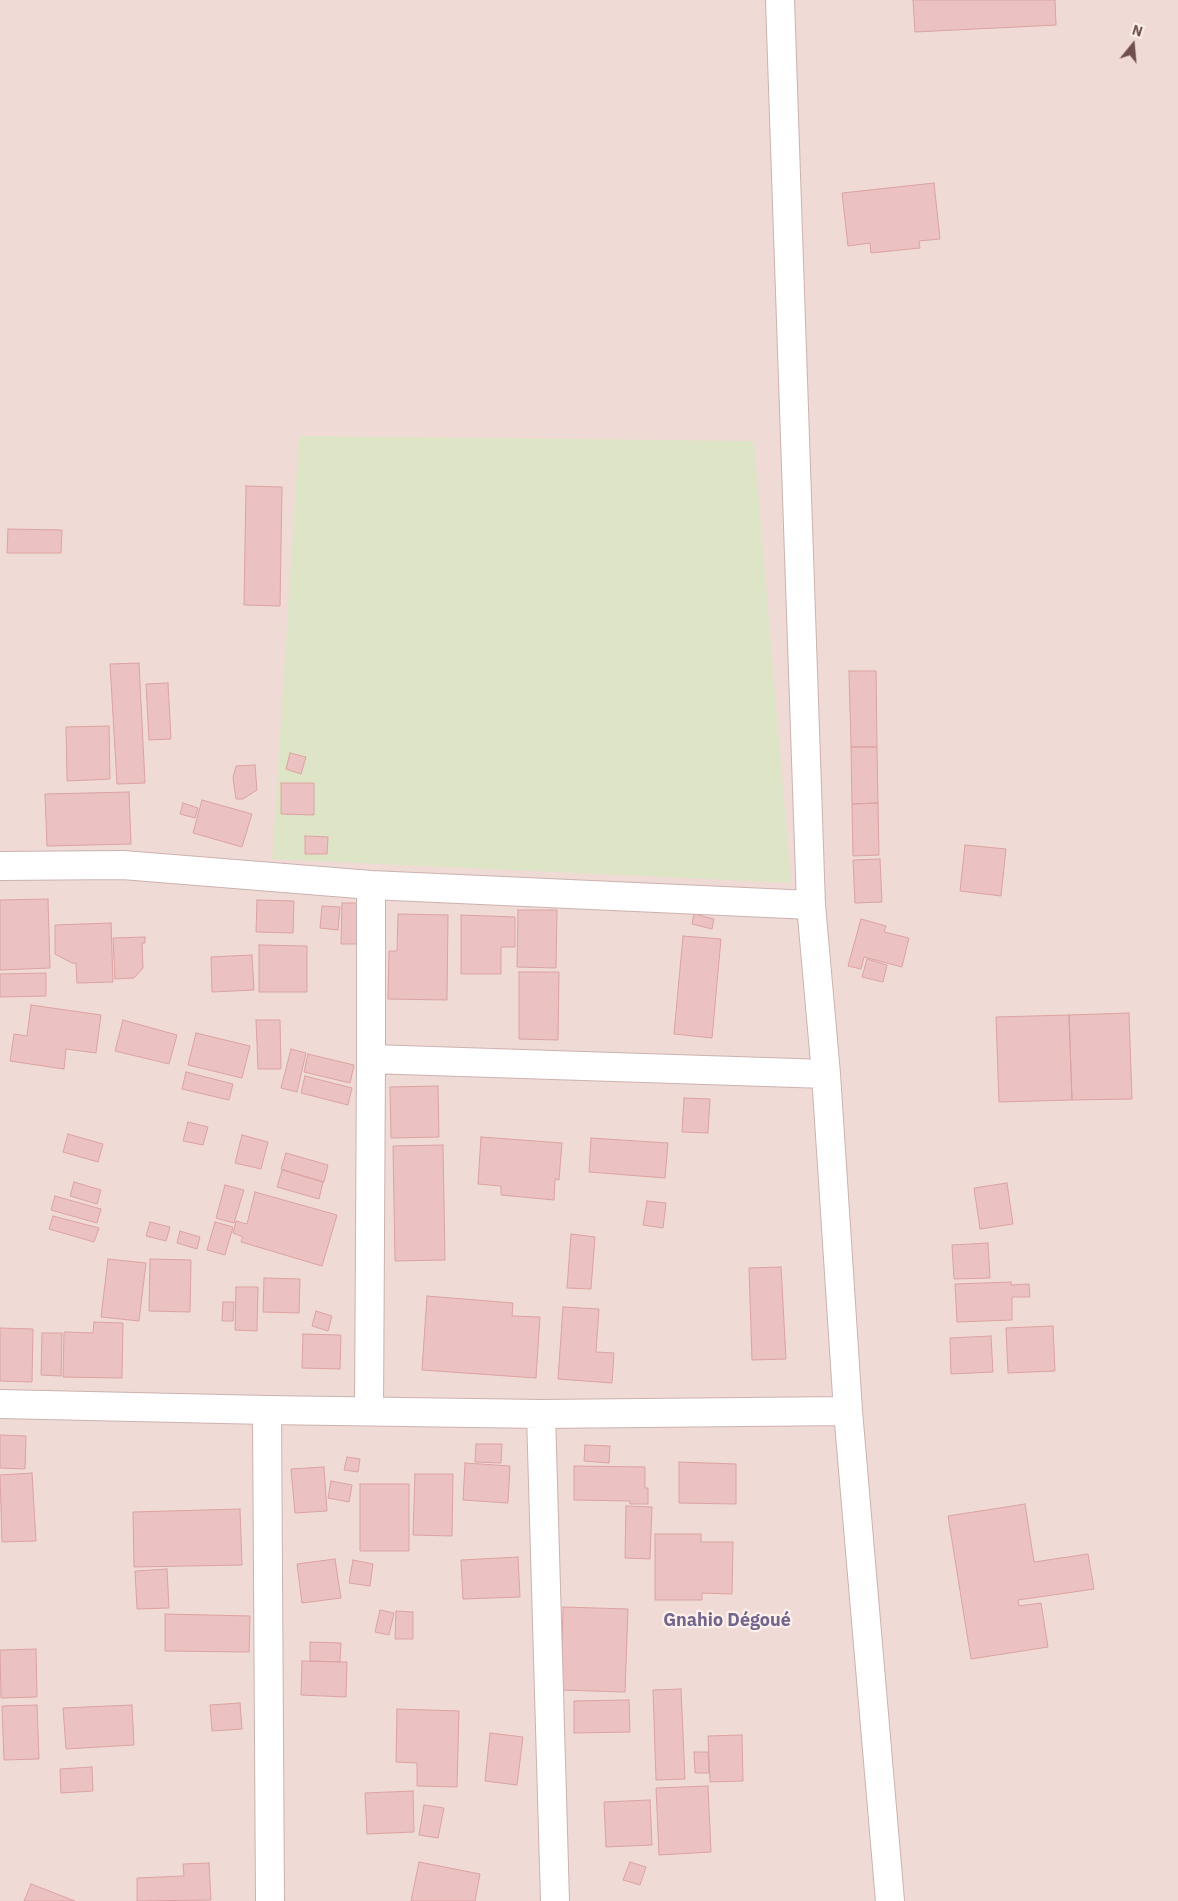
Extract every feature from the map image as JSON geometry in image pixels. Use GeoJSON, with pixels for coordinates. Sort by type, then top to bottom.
{"type":"FeatureCollection","features":[{"type":"Feature","properties":{"kind":"street"},"geometry":{"type":"LineString","coordinates":[[780,0],[811,905],[826,1074],[848,1411],[890,1901]]}},
{"type":"Feature","properties":{"kind":"street"},"geometry":{"type":"LineString","coordinates":[[0,866],[123,865],[371,885],[811,905]]}},
{"type":"Feature","properties":{"kind":"street"},"geometry":{"type":"LineString","coordinates":[[369,1411],[371,885]]}},
{"type":"Feature","properties":{"kind":"street"},"geometry":{"type":"LineString","coordinates":[[371,1059],[826,1074]]}},
{"type":"Feature","properties":{"kind":"street"},"geometry":{"type":"LineString","coordinates":[[0,1404],[541,1414],[848,1411]]}},
{"type":"Feature","properties":{"kind":"street"},"geometry":{"type":"LineString","coordinates":[[267,1410],[270,1901]]}},
{"type":"Feature","properties":{"kind":"street"},"geometry":{"type":"LineString","coordinates":[[541,1414],[555,1901]]}},
{"type":"Feature","properties":{"kind":"shaded area"},"geometry":{"type":"Polygon","coordinates":[[[0,0],[1178,0],[1178,1901],[0,1901],[0,0]]]}},
{"type":"Feature","properties":{"kind":"green space"},"geometry":{"type":"Polygon","coordinates":[[[299,436],[754,441],[791,883],[272,859],[299,436]]]}},
{"type":"Feature","properties":{"kind":"building"},"geometry":{"type":"Polygon","coordinates":[[[913,0],[1055,0],[1056,25],[915,32],[913,0]]]}},
{"type":"Feature","properties":{"kind":"building"},"geometry":{"type":"Polygon","coordinates":[[[934,183],[940,239],[919,241],[920,248],[871,253],[870,243],[848,246],[842,193],[934,183]]]}},
{"type":"Feature","properties":{"kind":"building"},"geometry":{"type":"Polygon","coordinates":[[[246,486],[282,487],[280,606],[244,605],[246,486]]]}},
{"type":"Feature","properties":{"kind":"building"},"geometry":{"type":"Polygon","coordinates":[[[8,529],[62,530],[61,553],[7,553],[8,529]]]}},
{"type":"Feature","properties":{"kind":"building"},"geometry":{"type":"Polygon","coordinates":[[[139,663],[145,783],[117,784],[110,664],[139,663]]]}},
{"type":"Feature","properties":{"kind":"building"},"geometry":{"type":"Polygon","coordinates":[[[849,671],[876,671],[877,747],[851,747],[849,671]]]}},
{"type":"Feature","properties":{"kind":"building"},"geometry":{"type":"Polygon","coordinates":[[[168,683],[171,739],[149,740],[146,684],[168,683]]]}},
{"type":"Feature","properties":{"kind":"building"},"geometry":{"type":"Polygon","coordinates":[[[109,726],[110,779],[67,781],[66,727],[109,726]]]}},
{"type":"Feature","properties":{"kind":"building"},"geometry":{"type":"Polygon","coordinates":[[[851,747],[877,747],[878,803],[852,804],[851,747]]]}},
{"type":"Feature","properties":{"kind":"building"},"geometry":{"type":"Polygon","coordinates":[[[290,753],[306,757],[301,774],[286,769],[290,753]]]}},
{"type":"Feature","properties":{"kind":"building"},"geometry":{"type":"Polygon","coordinates":[[[255,765],[257,790],[243,799],[236,799],[233,778],[236,766],[255,765]]]}},
{"type":"Feature","properties":{"kind":"building"},"geometry":{"type":"Polygon","coordinates":[[[281,783],[314,783],[314,815],[281,814],[281,783]]]}},
{"type":"Feature","properties":{"kind":"building"},"geometry":{"type":"Polygon","coordinates":[[[129,792],[131,844],[47,846],[45,794],[129,792]]]}},
{"type":"Feature","properties":{"kind":"building"},"geometry":{"type":"Polygon","coordinates":[[[202,800],[252,814],[242,847],[193,833],[202,800]]]}},
{"type":"Feature","properties":{"kind":"building"},"geometry":{"type":"Polygon","coordinates":[[[183,803],[198,808],[195,818],[180,814],[183,803]]]}},
{"type":"Feature","properties":{"kind":"building"},"geometry":{"type":"Polygon","coordinates":[[[878,803],[879,855],[853,856],[852,804],[878,803]]]}},
{"type":"Feature","properties":{"kind":"building"},"geometry":{"type":"Polygon","coordinates":[[[305,836],[328,837],[327,854],[305,854],[305,836]]]}},
{"type":"Feature","properties":{"kind":"building"},"geometry":{"type":"Polygon","coordinates":[[[965,845],[1006,849],[1001,896],[960,891],[965,845]]]}},
{"type":"Feature","properties":{"kind":"building"},"geometry":{"type":"Polygon","coordinates":[[[880,859],[882,902],[855,903],[853,860],[880,859]]]}},
{"type":"Feature","properties":{"kind":"building"},"geometry":{"type":"Polygon","coordinates":[[[48,899],[50,968],[0,970],[0,900],[48,899]]]}},
{"type":"Feature","properties":{"kind":"building"},"geometry":{"type":"Polygon","coordinates":[[[257,900],[294,901],[293,933],[256,932],[257,900]]]}},
{"type":"Feature","properties":{"kind":"building"},"geometry":{"type":"Polygon","coordinates":[[[342,903],[360,903],[359,944],[341,944],[342,903]]]}},
{"type":"Feature","properties":{"kind":"building"},"geometry":{"type":"Polygon","coordinates":[[[322,906],[340,907],[338,930],[320,928],[322,906]]]}},
{"type":"Feature","properties":{"kind":"building"},"geometry":{"type":"Polygon","coordinates":[[[518,910],[557,910],[556,968],[517,967],[518,910]]]}},
{"type":"Feature","properties":{"kind":"building"},"geometry":{"type":"Polygon","coordinates":[[[398,914],[448,915],[447,1000],[388,999],[389,951],[397,951],[398,914]]]}},
{"type":"Feature","properties":{"kind":"building"},"geometry":{"type":"Polygon","coordinates":[[[694,914],[714,919],[712,929],[692,924],[694,914]]]}},
{"type":"Feature","properties":{"kind":"building"},"geometry":{"type":"Polygon","coordinates":[[[461,915],[515,917],[515,947],[501,947],[501,974],[461,974],[461,915]]]}},
{"type":"Feature","properties":{"kind":"building"},"geometry":{"type":"Polygon","coordinates":[[[861,919],[886,926],[884,932],[909,938],[902,967],[864,957],[861,969],[848,966],[861,919]]]}},
{"type":"Feature","properties":{"kind":"building"},"geometry":{"type":"Polygon","coordinates":[[[111,923],[113,982],[77,983],[76,963],[72,963],[55,954],[55,925],[111,923]]]}},
{"type":"Feature","properties":{"kind":"building"},"geometry":{"type":"Polygon","coordinates":[[[683,936],[721,939],[712,1038],[674,1034],[683,936]]]}},
{"type":"Feature","properties":{"kind":"building"},"geometry":{"type":"Polygon","coordinates":[[[145,937],[145,943],[142,943],[143,968],[134,978],[115,979],[113,938],[145,937]]]}},
{"type":"Feature","properties":{"kind":"building"},"geometry":{"type":"Polygon","coordinates":[[[259,945],[307,946],[307,992],[259,992],[259,945]]]}},
{"type":"Feature","properties":{"kind":"building"},"geometry":{"type":"Polygon","coordinates":[[[252,955],[254,990],[212,992],[211,957],[252,955]]]}},
{"type":"Feature","properties":{"kind":"building"},"geometry":{"type":"Polygon","coordinates":[[[867,959],[887,965],[883,982],[862,977],[867,959]]]}},
{"type":"Feature","properties":{"kind":"building"},"geometry":{"type":"Polygon","coordinates":[[[519,972],[559,972],[558,1040],[519,1039],[519,972]]]}},
{"type":"Feature","properties":{"kind":"building"},"geometry":{"type":"Polygon","coordinates":[[[46,973],[46,996],[0,997],[0,974],[46,973]]]}},
{"type":"Feature","properties":{"kind":"building"},"geometry":{"type":"Polygon","coordinates":[[[31,1005],[101,1015],[96,1053],[66,1049],[64,1069],[10,1061],[14,1034],[27,1036],[31,1005]]]}},
{"type":"Feature","properties":{"kind":"building"},"geometry":{"type":"Polygon","coordinates":[[[1129,1013],[1132,1099],[1072,1100],[1069,1015],[1129,1013]]]}},
{"type":"Feature","properties":{"kind":"building"},"geometry":{"type":"Polygon","coordinates":[[[1069,1015],[1072,1100],[999,1102],[996,1017],[1069,1015]]]}},
{"type":"Feature","properties":{"kind":"building"},"geometry":{"type":"Polygon","coordinates":[[[123,1020],[177,1035],[169,1064],[115,1051],[123,1020]]]}},
{"type":"Feature","properties":{"kind":"building"},"geometry":{"type":"Polygon","coordinates":[[[256,1020],[280,1020],[281,1069],[258,1069],[256,1020]]]}},
{"type":"Feature","properties":{"kind":"building"},"geometry":{"type":"Polygon","coordinates":[[[196,1033],[250,1046],[242,1078],[188,1065],[196,1033]]]}},
{"type":"Feature","properties":{"kind":"building"},"geometry":{"type":"Polygon","coordinates":[[[291,1049],[306,1053],[297,1092],[281,1088],[291,1049]]]}},
{"type":"Feature","properties":{"kind":"building"},"geometry":{"type":"Polygon","coordinates":[[[308,1054],[354,1065],[350,1083],[304,1072],[308,1054]]]}},
{"type":"Feature","properties":{"kind":"building"},"geometry":{"type":"Polygon","coordinates":[[[186,1072],[233,1084],[229,1100],[182,1089],[186,1072]]]}},
{"type":"Feature","properties":{"kind":"building"},"geometry":{"type":"Polygon","coordinates":[[[305,1076],[352,1088],[348,1105],[301,1093],[305,1076]]]}},
{"type":"Feature","properties":{"kind":"building"},"geometry":{"type":"Polygon","coordinates":[[[438,1086],[439,1137],[391,1138],[390,1087],[438,1086]]]}},
{"type":"Feature","properties":{"kind":"building"},"geometry":{"type":"Polygon","coordinates":[[[684,1098],[710,1099],[708,1133],[682,1132],[684,1098]]]}},
{"type":"Feature","properties":{"kind":"building"},"geometry":{"type":"Polygon","coordinates":[[[188,1122],[208,1127],[203,1145],[183,1141],[188,1122]]]}},
{"type":"Feature","properties":{"kind":"building"},"geometry":{"type":"Polygon","coordinates":[[[68,1134],[103,1144],[98,1162],[63,1152],[68,1134]]]}},
{"type":"Feature","properties":{"kind":"building"},"geometry":{"type":"Polygon","coordinates":[[[242,1135],[268,1142],[261,1169],[235,1163],[242,1135]]]}},
{"type":"Feature","properties":{"kind":"building"},"geometry":{"type":"Polygon","coordinates":[[[481,1137],[562,1143],[559,1180],[555,1179],[554,1200],[501,1195],[501,1186],[478,1184],[481,1137]]]}},
{"type":"Feature","properties":{"kind":"building"},"geometry":{"type":"Polygon","coordinates":[[[591,1138],[668,1143],[665,1178],[589,1172],[591,1138]]]}},
{"type":"Feature","properties":{"kind":"building"},"geometry":{"type":"Polygon","coordinates":[[[443,1145],[445,1260],[395,1261],[393,1146],[443,1145]]]}},
{"type":"Feature","properties":{"kind":"building"},"geometry":{"type":"Polygon","coordinates":[[[286,1153],[328,1165],[324,1182],[281,1169],[286,1153]]]}},
{"type":"Feature","properties":{"kind":"building"},"geometry":{"type":"Polygon","coordinates":[[[282,1170],[323,1182],[319,1199],[277,1187],[282,1170]]]}},
{"type":"Feature","properties":{"kind":"building"},"geometry":{"type":"Polygon","coordinates":[[[74,1182],[101,1190],[97,1204],[70,1196],[74,1182]]]}},
{"type":"Feature","properties":{"kind":"building"},"geometry":{"type":"Polygon","coordinates":[[[1007,1183],[1013,1224],[980,1229],[974,1188],[1007,1183]]]}},
{"type":"Feature","properties":{"kind":"building"},"geometry":{"type":"Polygon","coordinates":[[[225,1185],[244,1190],[234,1223],[216,1218],[225,1185]]]}},
{"type":"Feature","properties":{"kind":"building"},"geometry":{"type":"Polygon","coordinates":[[[255,1192],[337,1215],[322,1266],[241,1242],[243,1237],[233,1233],[236,1221],[247,1224],[255,1192]]]}},
{"type":"Feature","properties":{"kind":"building"},"geometry":{"type":"Polygon","coordinates":[[[55,1196],[101,1209],[97,1223],[51,1210],[55,1196]]]}},
{"type":"Feature","properties":{"kind":"building"},"geometry":{"type":"Polygon","coordinates":[[[647,1201],[666,1203],[663,1228],[643,1225],[647,1201]]]}},
{"type":"Feature","properties":{"kind":"building"},"geometry":{"type":"Polygon","coordinates":[[[53,1216],[99,1228],[94,1242],[49,1229],[53,1216]]]}},
{"type":"Feature","properties":{"kind":"building"},"geometry":{"type":"Polygon","coordinates":[[[150,1222],[170,1227],[166,1241],[146,1236],[150,1222]]]}},
{"type":"Feature","properties":{"kind":"building"},"geometry":{"type":"Polygon","coordinates":[[[215,1222],[233,1227],[225,1255],[207,1250],[215,1222]]]}},
{"type":"Feature","properties":{"kind":"building"},"geometry":{"type":"Polygon","coordinates":[[[180,1231],[200,1237],[197,1249],[177,1243],[180,1231]]]}},
{"type":"Feature","properties":{"kind":"building"},"geometry":{"type":"Polygon","coordinates":[[[571,1234],[595,1237],[591,1289],[567,1288],[571,1234]]]}},
{"type":"Feature","properties":{"kind":"building"},"geometry":{"type":"Polygon","coordinates":[[[988,1243],[990,1278],[954,1279],[952,1245],[988,1243]]]}},
{"type":"Feature","properties":{"kind":"building"},"geometry":{"type":"Polygon","coordinates":[[[108,1259],[146,1263],[139,1321],[101,1317],[108,1259]]]}},
{"type":"Feature","properties":{"kind":"building"},"geometry":{"type":"Polygon","coordinates":[[[150,1259],[191,1260],[190,1312],[149,1311],[150,1259]]]}},
{"type":"Feature","properties":{"kind":"building"},"geometry":{"type":"Polygon","coordinates":[[[781,1267],[786,1359],[752,1360],[749,1268],[781,1267]]]}},
{"type":"Feature","properties":{"kind":"building"},"geometry":{"type":"Polygon","coordinates":[[[264,1278],[300,1279],[299,1313],[263,1312],[264,1278]]]}},
{"type":"Feature","properties":{"kind":"building"},"geometry":{"type":"Polygon","coordinates":[[[1011,1282],[1011,1285],[1029,1284],[1030,1297],[1012,1297],[1012,1320],[957,1322],[955,1284],[1011,1282]]]}},
{"type":"Feature","properties":{"kind":"building"},"geometry":{"type":"Polygon","coordinates":[[[236,1287],[258,1287],[257,1331],[235,1330],[236,1287]]]}},
{"type":"Feature","properties":{"kind":"building"},"geometry":{"type":"Polygon","coordinates":[[[427,1296],[513,1303],[512,1316],[540,1317],[536,1378],[422,1370],[427,1296]]]}},
{"type":"Feature","properties":{"kind":"building"},"geometry":{"type":"Polygon","coordinates":[[[223,1302],[234,1302],[233,1321],[222,1321],[223,1302]]]}},
{"type":"Feature","properties":{"kind":"building"},"geometry":{"type":"Polygon","coordinates":[[[563,1307],[599,1309],[596,1352],[614,1353],[612,1383],[558,1379],[563,1307]]]}},
{"type":"Feature","properties":{"kind":"building"},"geometry":{"type":"Polygon","coordinates":[[[316,1311],[332,1316],[328,1331],[312,1326],[316,1311]]]}},
{"type":"Feature","properties":{"kind":"building"},"geometry":{"type":"Polygon","coordinates":[[[94,1322],[123,1323],[122,1378],[63,1377],[64,1332],[93,1333],[94,1322]]]}},
{"type":"Feature","properties":{"kind":"building"},"geometry":{"type":"Polygon","coordinates":[[[1053,1326],[1055,1371],[1008,1373],[1006,1328],[1053,1326]]]}},
{"type":"Feature","properties":{"kind":"building"},"geometry":{"type":"Polygon","coordinates":[[[0,1328],[33,1329],[32,1382],[0,1381],[0,1328]]]}},
{"type":"Feature","properties":{"kind":"building"},"geometry":{"type":"Polygon","coordinates":[[[42,1333],[62,1333],[61,1376],[41,1375],[42,1333]]]}},
{"type":"Feature","properties":{"kind":"building"},"geometry":{"type":"Polygon","coordinates":[[[303,1334],[341,1335],[340,1369],[302,1368],[303,1334]]]}},
{"type":"Feature","properties":{"kind":"building"},"geometry":{"type":"Polygon","coordinates":[[[991,1336],[993,1372],[951,1374],[950,1338],[991,1336]]]}},
{"type":"Feature","properties":{"kind":"building"},"geometry":{"type":"Polygon","coordinates":[[[0,1435],[26,1436],[25,1469],[0,1468],[0,1435]]]}},
{"type":"Feature","properties":{"kind":"building"},"geometry":{"type":"Polygon","coordinates":[[[476,1444],[502,1444],[501,1463],[475,1462],[476,1444]]]}},
{"type":"Feature","properties":{"kind":"building"},"geometry":{"type":"Polygon","coordinates":[[[585,1445],[610,1446],[609,1463],[584,1461],[585,1445]]]}},
{"type":"Feature","properties":{"kind":"building"},"geometry":{"type":"Polygon","coordinates":[[[347,1457],[360,1459],[358,1472],[344,1470],[347,1457]]]}},
{"type":"Feature","properties":{"kind":"building"},"geometry":{"type":"Polygon","coordinates":[[[679,1462],[736,1464],[736,1504],[679,1503],[679,1462]]]}},
{"type":"Feature","properties":{"kind":"building"},"geometry":{"type":"Polygon","coordinates":[[[465,1463],[510,1466],[508,1503],[463,1500],[465,1463]]]}},
{"type":"Feature","properties":{"kind":"building"},"geometry":{"type":"Polygon","coordinates":[[[574,1466],[645,1467],[645,1488],[648,1488],[648,1504],[630,1504],[630,1501],[574,1500],[574,1466]]]}},
{"type":"Feature","properties":{"kind":"building"},"geometry":{"type":"Polygon","coordinates":[[[324,1467],[327,1511],[295,1513],[291,1469],[324,1467]]]}},
{"type":"Feature","properties":{"kind":"building"},"geometry":{"type":"Polygon","coordinates":[[[32,1473],[36,1541],[2,1542],[0,1475],[32,1473]]]}},
{"type":"Feature","properties":{"kind":"building"},"geometry":{"type":"Polygon","coordinates":[[[415,1474],[453,1474],[452,1536],[413,1535],[415,1474]]]}},
{"type":"Feature","properties":{"kind":"building"},"geometry":{"type":"Polygon","coordinates":[[[331,1481],[352,1485],[349,1502],[328,1498],[331,1481]]]}},
{"type":"Feature","properties":{"kind":"building"},"geometry":{"type":"Polygon","coordinates":[[[360,1484],[409,1484],[409,1551],[360,1551],[360,1484]]]}},
{"type":"Feature","properties":{"kind":"building"},"geometry":{"type":"Polygon","coordinates":[[[1025,1504],[1034,1562],[1088,1554],[1094,1589],[1018,1600],[1019,1606],[1041,1603],[1048,1647],[971,1659],[948,1516],[1025,1504]]]}},
{"type":"Feature","properties":{"kind":"building"},"geometry":{"type":"Polygon","coordinates":[[[626,1506],[652,1507],[650,1559],[625,1558],[626,1506]]]}},
{"type":"Feature","properties":{"kind":"building"},"geometry":{"type":"Polygon","coordinates":[[[240,1509],[242,1565],[134,1567],[133,1512],[240,1509]]]}},
{"type":"Feature","properties":{"kind":"building"},"geometry":{"type":"Polygon","coordinates":[[[655,1534],[701,1534],[701,1542],[733,1542],[732,1594],[702,1593],[702,1600],[655,1600],[655,1534]]]}},
{"type":"Feature","properties":{"kind":"building"},"geometry":{"type":"Polygon","coordinates":[[[518,1557],[520,1597],[463,1599],[461,1560],[518,1557]]]}},
{"type":"Feature","properties":{"kind":"building"},"geometry":{"type":"Polygon","coordinates":[[[335,1559],[341,1598],[302,1603],[297,1564],[335,1559]]]}},
{"type":"Feature","properties":{"kind":"building"},"geometry":{"type":"Polygon","coordinates":[[[353,1560],[373,1564],[370,1586],[349,1583],[353,1560]]]}},
{"type":"Feature","properties":{"kind":"building"},"geometry":{"type":"Polygon","coordinates":[[[167,1569],[169,1608],[137,1609],[135,1571],[167,1569]]]}},
{"type":"Feature","properties":{"kind":"building"},"geometry":{"type":"Polygon","coordinates":[[[563,1607],[628,1609],[625,1692],[561,1690],[563,1607]]]}},
{"type":"Feature","properties":{"kind":"building"},"geometry":{"type":"Polygon","coordinates":[[[380,1610],[394,1613],[389,1635],[375,1632],[380,1610]]]}},
{"type":"Feature","properties":{"kind":"building"},"geometry":{"type":"Polygon","coordinates":[[[396,1611],[413,1612],[413,1639],[395,1639],[396,1611]]]}},
{"type":"Feature","properties":{"kind":"building"},"geometry":{"type":"Polygon","coordinates":[[[165,1614],[250,1616],[249,1652],[165,1651],[165,1614]]]}},
{"type":"Feature","properties":{"kind":"building"},"geometry":{"type":"Polygon","coordinates":[[[310,1642],[341,1643],[340,1662],[310,1661],[310,1642]]]}},
{"type":"Feature","properties":{"kind":"building"},"geometry":{"type":"Polygon","coordinates":[[[36,1649],[37,1697],[1,1698],[0,1650],[36,1649]]]}},
{"type":"Feature","properties":{"kind":"building"},"geometry":{"type":"Polygon","coordinates":[[[302,1661],[347,1662],[346,1697],[301,1695],[302,1661]]]}},
{"type":"Feature","properties":{"kind":"building"},"geometry":{"type":"Polygon","coordinates":[[[681,1689],[685,1779],[656,1780],[653,1690],[681,1689]]]}},
{"type":"Feature","properties":{"kind":"building"},"geometry":{"type":"Polygon","coordinates":[[[629,1700],[630,1732],[574,1733],[574,1701],[629,1700]]]}},
{"type":"Feature","properties":{"kind":"building"},"geometry":{"type":"Polygon","coordinates":[[[240,1703],[242,1729],[212,1731],[210,1705],[240,1703]]]}},
{"type":"Feature","properties":{"kind":"building"},"geometry":{"type":"Polygon","coordinates":[[[37,1705],[39,1759],[4,1760],[2,1706],[37,1705]]]}},
{"type":"Feature","properties":{"kind":"building"},"geometry":{"type":"Polygon","coordinates":[[[132,1705],[134,1745],[66,1749],[63,1708],[132,1705]]]}},
{"type":"Feature","properties":{"kind":"building"},"geometry":{"type":"Polygon","coordinates":[[[397,1709],[459,1711],[457,1787],[417,1786],[417,1763],[396,1762],[397,1709]]]}},
{"type":"Feature","properties":{"kind":"building"},"geometry":{"type":"Polygon","coordinates":[[[490,1733],[523,1737],[517,1785],[485,1781],[490,1733]]]}},
{"type":"Feature","properties":{"kind":"building"},"geometry":{"type":"Polygon","coordinates":[[[742,1735],[743,1781],[710,1782],[708,1736],[742,1735]]]}},
{"type":"Feature","properties":{"kind":"building"},"geometry":{"type":"Polygon","coordinates":[[[694,1752],[708,1752],[709,1773],[695,1773],[694,1752]]]}},
{"type":"Feature","properties":{"kind":"building"},"geometry":{"type":"Polygon","coordinates":[[[92,1767],[93,1791],[61,1793],[60,1769],[92,1767]]]}},
{"type":"Feature","properties":{"kind":"building"},"geometry":{"type":"Polygon","coordinates":[[[708,1786],[711,1852],[659,1855],[656,1788],[708,1786]]]}},
{"type":"Feature","properties":{"kind":"building"},"geometry":{"type":"Polygon","coordinates":[[[413,1791],[414,1832],[367,1834],[365,1793],[413,1791]]]}},
{"type":"Feature","properties":{"kind":"building"},"geometry":{"type":"Polygon","coordinates":[[[650,1800],[652,1845],[606,1847],[604,1802],[650,1800]]]}},
{"type":"Feature","properties":{"kind":"building"},"geometry":{"type":"Polygon","coordinates":[[[424,1805],[444,1808],[438,1838],[419,1835],[424,1805]]]}},
{"type":"Feature","properties":{"kind":"building"},"geometry":{"type":"Polygon","coordinates":[[[419,1862],[480,1874],[475,1901],[411,1901],[419,1862]]]}},
{"type":"Feature","properties":{"kind":"building"},"geometry":{"type":"Polygon","coordinates":[[[630,1862],[646,1867],[640,1885],[623,1880],[630,1862]]]}},
{"type":"Feature","properties":{"kind":"building"},"geometry":{"type":"Polygon","coordinates":[[[209,1863],[211,1900],[137,1901],[137,1878],[184,1876],[183,1864],[209,1863]]]}},
{"type":"Feature","properties":{"kind":"building"},"geometry":{"type":"Polygon","coordinates":[[[31,1884],[75,1901],[24,1901],[31,1884]]]}},
{"type":"Feature","properties":{"kind":"district","name":"Gnahio Dégoué"},"geometry":{"type":"Point","coordinates":[727,1621]}}]}
